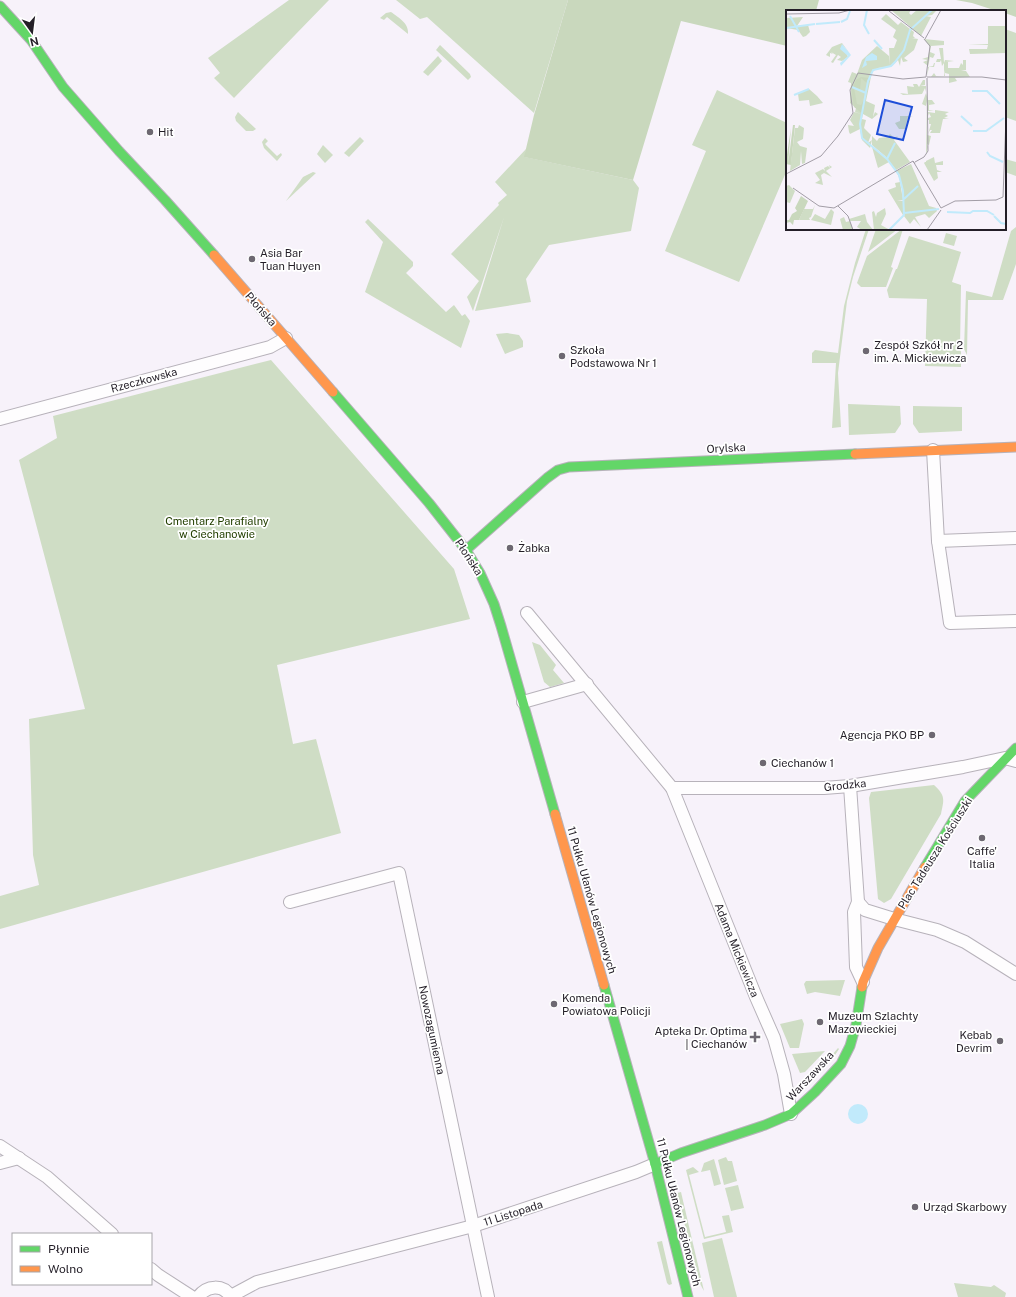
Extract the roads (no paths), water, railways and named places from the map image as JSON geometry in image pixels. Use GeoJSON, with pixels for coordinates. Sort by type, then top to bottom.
{"type":"FeatureCollection","features":[{"type":"Feature","properties":{"kind":"street","name":"Płońska"},"geometry":{"type":"LineString","coordinates":[[0,6],[30,40],[63,87],[119,151],[170,205],[429,502],[466,550],[484,582],[501,626]]}},
{"type":"Feature","properties":{"kind":"street","name":"Rzeczkowska"},"geometry":{"type":"LineString","coordinates":[[0,419],[270,347],[286,338]]}},
{"type":"Feature","properties":{"kind":"street","name":"Orylska"},"geometry":{"type":"LineString","coordinates":[[466,550],[547,478],[558,470],[569,467],[1016,447]]}},
{"type":"Feature","properties":{"kind":"street"},"geometry":{"type":"LineString","coordinates":[[933,450],[938,541],[950,623],[1016,621]]}},
{"type":"Feature","properties":{"kind":"street"},"geometry":{"type":"LineString","coordinates":[[938,541],[1016,538]]}},
{"type":"Feature","properties":{"kind":"street"},"geometry":{"type":"LineString","coordinates":[[527,613],[672,788]]}},
{"type":"Feature","properties":{"kind":"street","name":"11 Pułku Ułanów Legionowych"},"geometry":{"type":"LineString","coordinates":[[501,626],[656,1164],[688,1297]]}},
{"type":"Feature","properties":{"kind":"street"},"geometry":{"type":"LineString","coordinates":[[523,702],[587,684]]}},
{"type":"Feature","properties":{"kind":"street","name":"Plac Tadeusza Kościuszki"},"geometry":{"type":"LineString","coordinates":[[858,902],[865,910],[894,919],[965,801],[1011,759],[1016,748]]}},
{"type":"Feature","properties":{"kind":"street","name":"Grodzka"},"geometry":{"type":"LineString","coordinates":[[672,788],[824,788],[850,786],[1011,759]]}},
{"type":"Feature","properties":{"kind":"street"},"geometry":{"type":"LineString","coordinates":[[850,786],[858,902],[854,912],[856,967],[863,982]]}},
{"type":"Feature","properties":{"kind":"street","name":"Adama Mickiewicza"},"geometry":{"type":"LineString","coordinates":[[672,788],[774,1038],[784,1074],[791,1114]]}},
{"type":"Feature","properties":{"kind":"street","name":"Nowozagumienna"},"geometry":{"type":"LineString","coordinates":[[290,902],[398,874],[488,1297]]}},
{"type":"Feature","properties":{"kind":"street"},"geometry":{"type":"LineString","coordinates":[[894,919],[936,930],[965,942],[1016,974]]}},
{"type":"Feature","properties":{"kind":"street","name":"Warszawska"},"geometry":{"type":"LineString","coordinates":[[791,1114],[815,1092],[841,1064],[850,1046],[856,1025],[863,982],[878,948],[894,919]]}},
{"type":"Feature","properties":{"kind":"street","name":"11 Listopada"},"geometry":{"type":"LineString","coordinates":[[231,1296],[257,1282],[473,1226],[636,1172],[681,1152],[765,1125],[791,1114]]}},
{"type":"Feature","properties":{"kind":"street"},"geometry":{"type":"LineString","coordinates":[[0,1146],[47,1177],[111,1233]]}},
{"type":"Feature","properties":{"kind":"street"},"geometry":{"type":"LineString","coordinates":[[0,1163],[20,1158]]}},
{"type":"Feature","properties":{"kind":"street"},"geometry":{"type":"LineString","coordinates":[[152,1270],[192,1297]]}},
{"type":"Feature","properties":{"kind":"street"},"geometry":{"type":"LineString","coordinates":[[198,1297],[202,1291],[213,1287],[224,1290],[231,1296]]}},
{"type":"Feature","properties":{"kind":"water"},"geometry":{"type":"Polygon","coordinates":[[[858,1104],[865,1107],[868,1114],[865,1121],[858,1124],[851,1121],[848,1114],[851,1107],[858,1104]]]}},
{"type":"Feature","properties":{"kind":"place","name":"Hit"},"geometry":{"type":"Point","coordinates":[150,132]}},
{"type":"Feature","properties":{"kind":"place","name":"Asia Bar Tuan Huyen"},"geometry":{"type":"Point","coordinates":[252,259]}},
{"type":"Feature","properties":{"kind":"place","name":"Zespół Szkół nr 2 im. A. Mickiewicza"},"geometry":{"type":"Point","coordinates":[866,351]}},
{"type":"Feature","properties":{"kind":"place","name":"Szkoła Podstawowa Nr 1"},"geometry":{"type":"Point","coordinates":[562,356]}},
{"type":"Feature","properties":{"kind":"place","name":"Żabka"},"geometry":{"type":"Point","coordinates":[510,548]}},
{"type":"Feature","properties":{"kind":"place","name":"Agencja PKO BP"},"geometry":{"type":"Point","coordinates":[932,735]}},
{"type":"Feature","properties":{"kind":"place","name":"Ciechanów 1"},"geometry":{"type":"Point","coordinates":[763,763]}},
{"type":"Feature","properties":{"kind":"place","name":"Caffe' Italia"},"geometry":{"type":"Point","coordinates":[982,838]}},
{"type":"Feature","properties":{"kind":"place","name":"Komenda Powiatowa Policji"},"geometry":{"type":"Point","coordinates":[554,1004]}},
{"type":"Feature","properties":{"kind":"place","name":"Muzeum Szlachty Mazowieckiej"},"geometry":{"type":"Point","coordinates":[820,1022]}},
{"type":"Feature","properties":{"kind":"place","name":"Apteka Dr. Optima | Ciechanów"},"geometry":{"type":"Point","coordinates":[755,1037]}},
{"type":"Feature","properties":{"kind":"place","name":"Kebab Devrim"},"geometry":{"type":"Point","coordinates":[1000,1041]}},
{"type":"Feature","properties":{"kind":"place","name":"Urząd Skarbowy"},"geometry":{"type":"Point","coordinates":[915,1207]}},
{"type":"Feature","properties":{"kind":"park label","name":"Cmentarz Parafialny w Ciechanowie"},"geometry":{"type":"Point","coordinates":[217,527]}}]}
